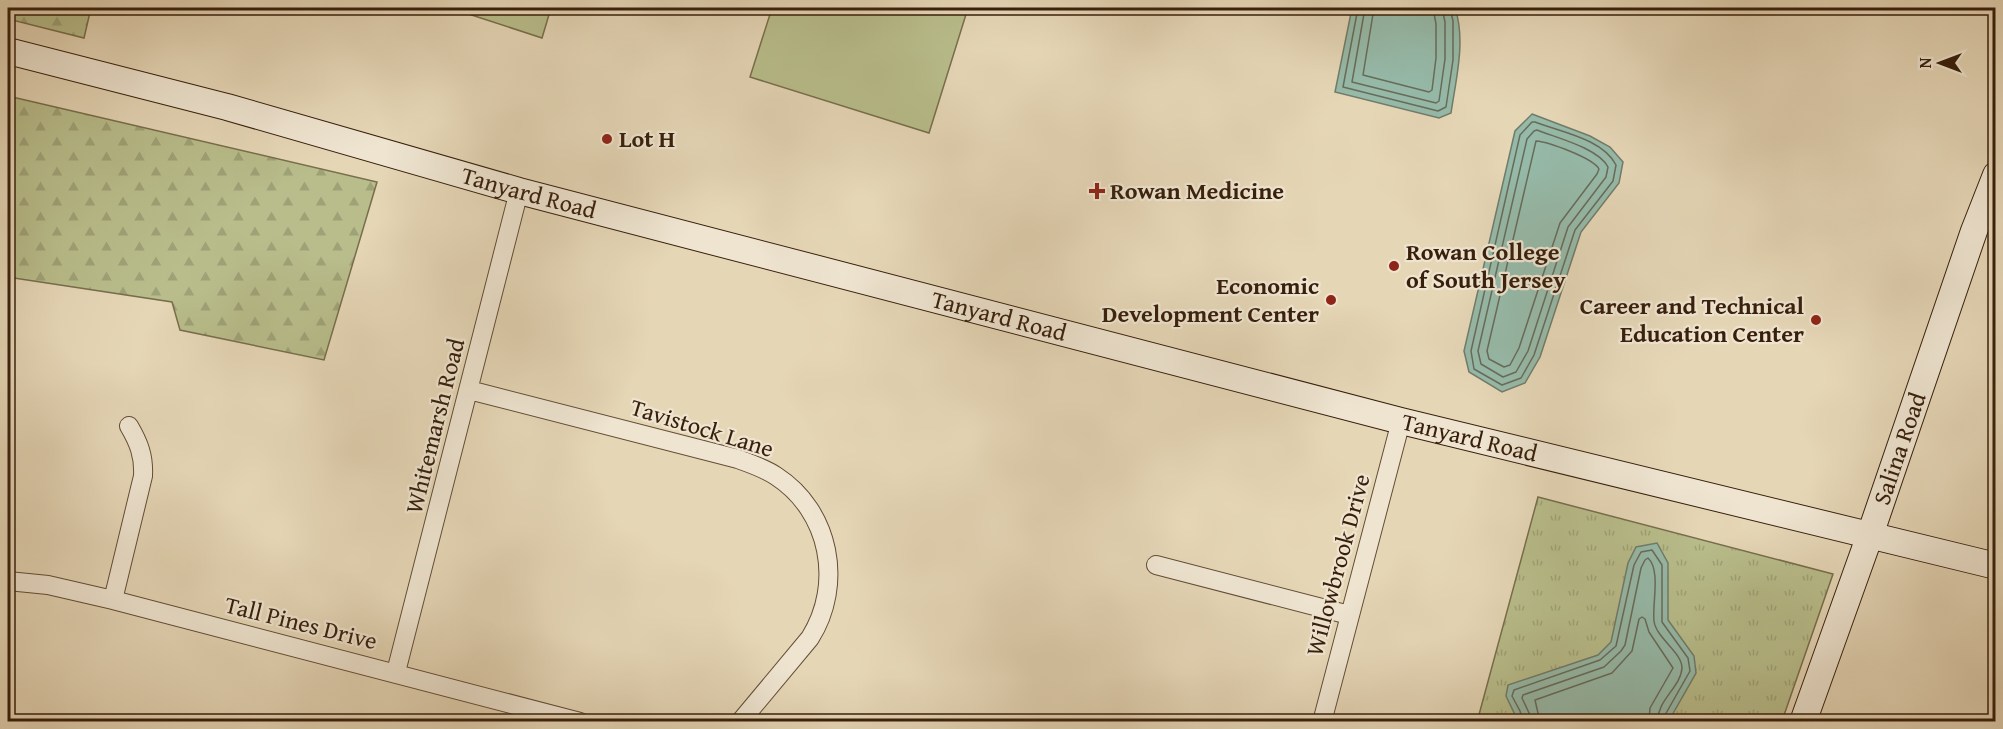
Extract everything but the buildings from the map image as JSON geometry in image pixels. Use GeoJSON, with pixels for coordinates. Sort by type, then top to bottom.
{"type":"FeatureCollection","features":[{"type":"Feature","properties":{"kind":"street","name":"Tanyard Road"},"geometry":{"type":"LineString","coordinates":[[8,51],[227,107],[519,191],[1401,421],[1995,566]]}},
{"type":"Feature","properties":{"kind":"street","name":"Salina Road"},"geometry":{"type":"LineString","coordinates":[[1803,722],[1995,175]]}},
{"type":"Feature","properties":{"kind":"street","name":"Whitemarsh Road"},"geometry":{"type":"LineString","coordinates":[[396,672],[519,191]]}},
{"type":"Feature","properties":{"kind":"street","name":"Tavistock Lane"},"geometry":{"type":"LineString","coordinates":[[469,390],[738,459],[776,476],[798,494],[808,506],[817,520],[828,556],[830,574],[818,626],[740,722]]}},
{"type":"Feature","properties":{"kind":"street","name":"Willowbrook Drive"},"geometry":{"type":"LineString","coordinates":[[1322,722],[1401,421]]}},
{"type":"Feature","properties":{"kind":"street"},"geometry":{"type":"LineString","coordinates":[[113,600],[143,476],[144,457],[139,442],[129,426]]}},
{"type":"Feature","properties":{"kind":"street"},"geometry":{"type":"LineString","coordinates":[[1155,565],[1349,615]]}},
{"type":"Feature","properties":{"kind":"street","name":"Tall Pines Drive"},"geometry":{"type":"LineString","coordinates":[[8,580],[48,585],[113,600],[396,672],[580,722]]}},
{"type":"Feature","properties":{"kind":"green space"},"geometry":{"type":"Polygon","coordinates":[[[8,8],[91,8],[84,38],[8,19],[8,8]]]}},
{"type":"Feature","properties":{"kind":"green space"},"geometry":{"type":"Polygon","coordinates":[[[450,8],[551,8],[542,38],[450,8]]]}},
{"type":"Feature","properties":{"kind":"green space"},"geometry":{"type":"Polygon","coordinates":[[[772,8],[968,8],[929,133],[750,77],[772,8]]]}},
{"type":"Feature","properties":{"kind":"green space"},"geometry":{"type":"Polygon","coordinates":[[[8,96],[377,182],[324,360],[180,330],[172,302],[14,278],[8,279],[8,96]]]}},
{"type":"Feature","properties":{"kind":"green space"},"geometry":{"type":"Polygon","coordinates":[[[1538,497],[1833,574],[1782,721],[1477,722],[1538,497]]]}},
{"type":"Feature","properties":{"kind":"water"},"geometry":{"type":"Polygon","coordinates":[[[1352,8],[1455,8],[1460,46],[1451,113],[1439,118],[1335,92],[1352,8]]]}},
{"type":"Feature","properties":{"kind":"water"},"geometry":{"type":"Polygon","coordinates":[[[1532,114],[1590,136],[1610,147],[1623,162],[1619,183],[1581,232],[1540,357],[1525,383],[1502,392],[1469,372],[1464,351],[1515,131],[1532,114]]]}},
{"type":"Feature","properties":{"kind":"water"},"geometry":{"type":"Polygon","coordinates":[[[1657,543],[1668,563],[1668,620],[1694,656],[1696,673],[1671,717],[1672,721],[1518,721],[1506,696],[1508,685],[1598,655],[1611,642],[1628,563],[1636,547],[1657,543]]]}},
{"type":"Feature","properties":{"kind":"place","name":"Lot H"},"geometry":{"type":"Point","coordinates":[607,139]}},
{"type":"Feature","properties":{"kind":"place","name":"Rowan Medicine"},"geometry":{"type":"Point","coordinates":[1097,191]}},
{"type":"Feature","properties":{"kind":"place","name":"Rowan College of South Jersey"},"geometry":{"type":"Point","coordinates":[1394,266]}},
{"type":"Feature","properties":{"kind":"place","name":"Economic Development Center"},"geometry":{"type":"Point","coordinates":[1331,300]}},
{"type":"Feature","properties":{"kind":"place","name":"Career and Technical Education Center"},"geometry":{"type":"Point","coordinates":[1816,320]}}]}
